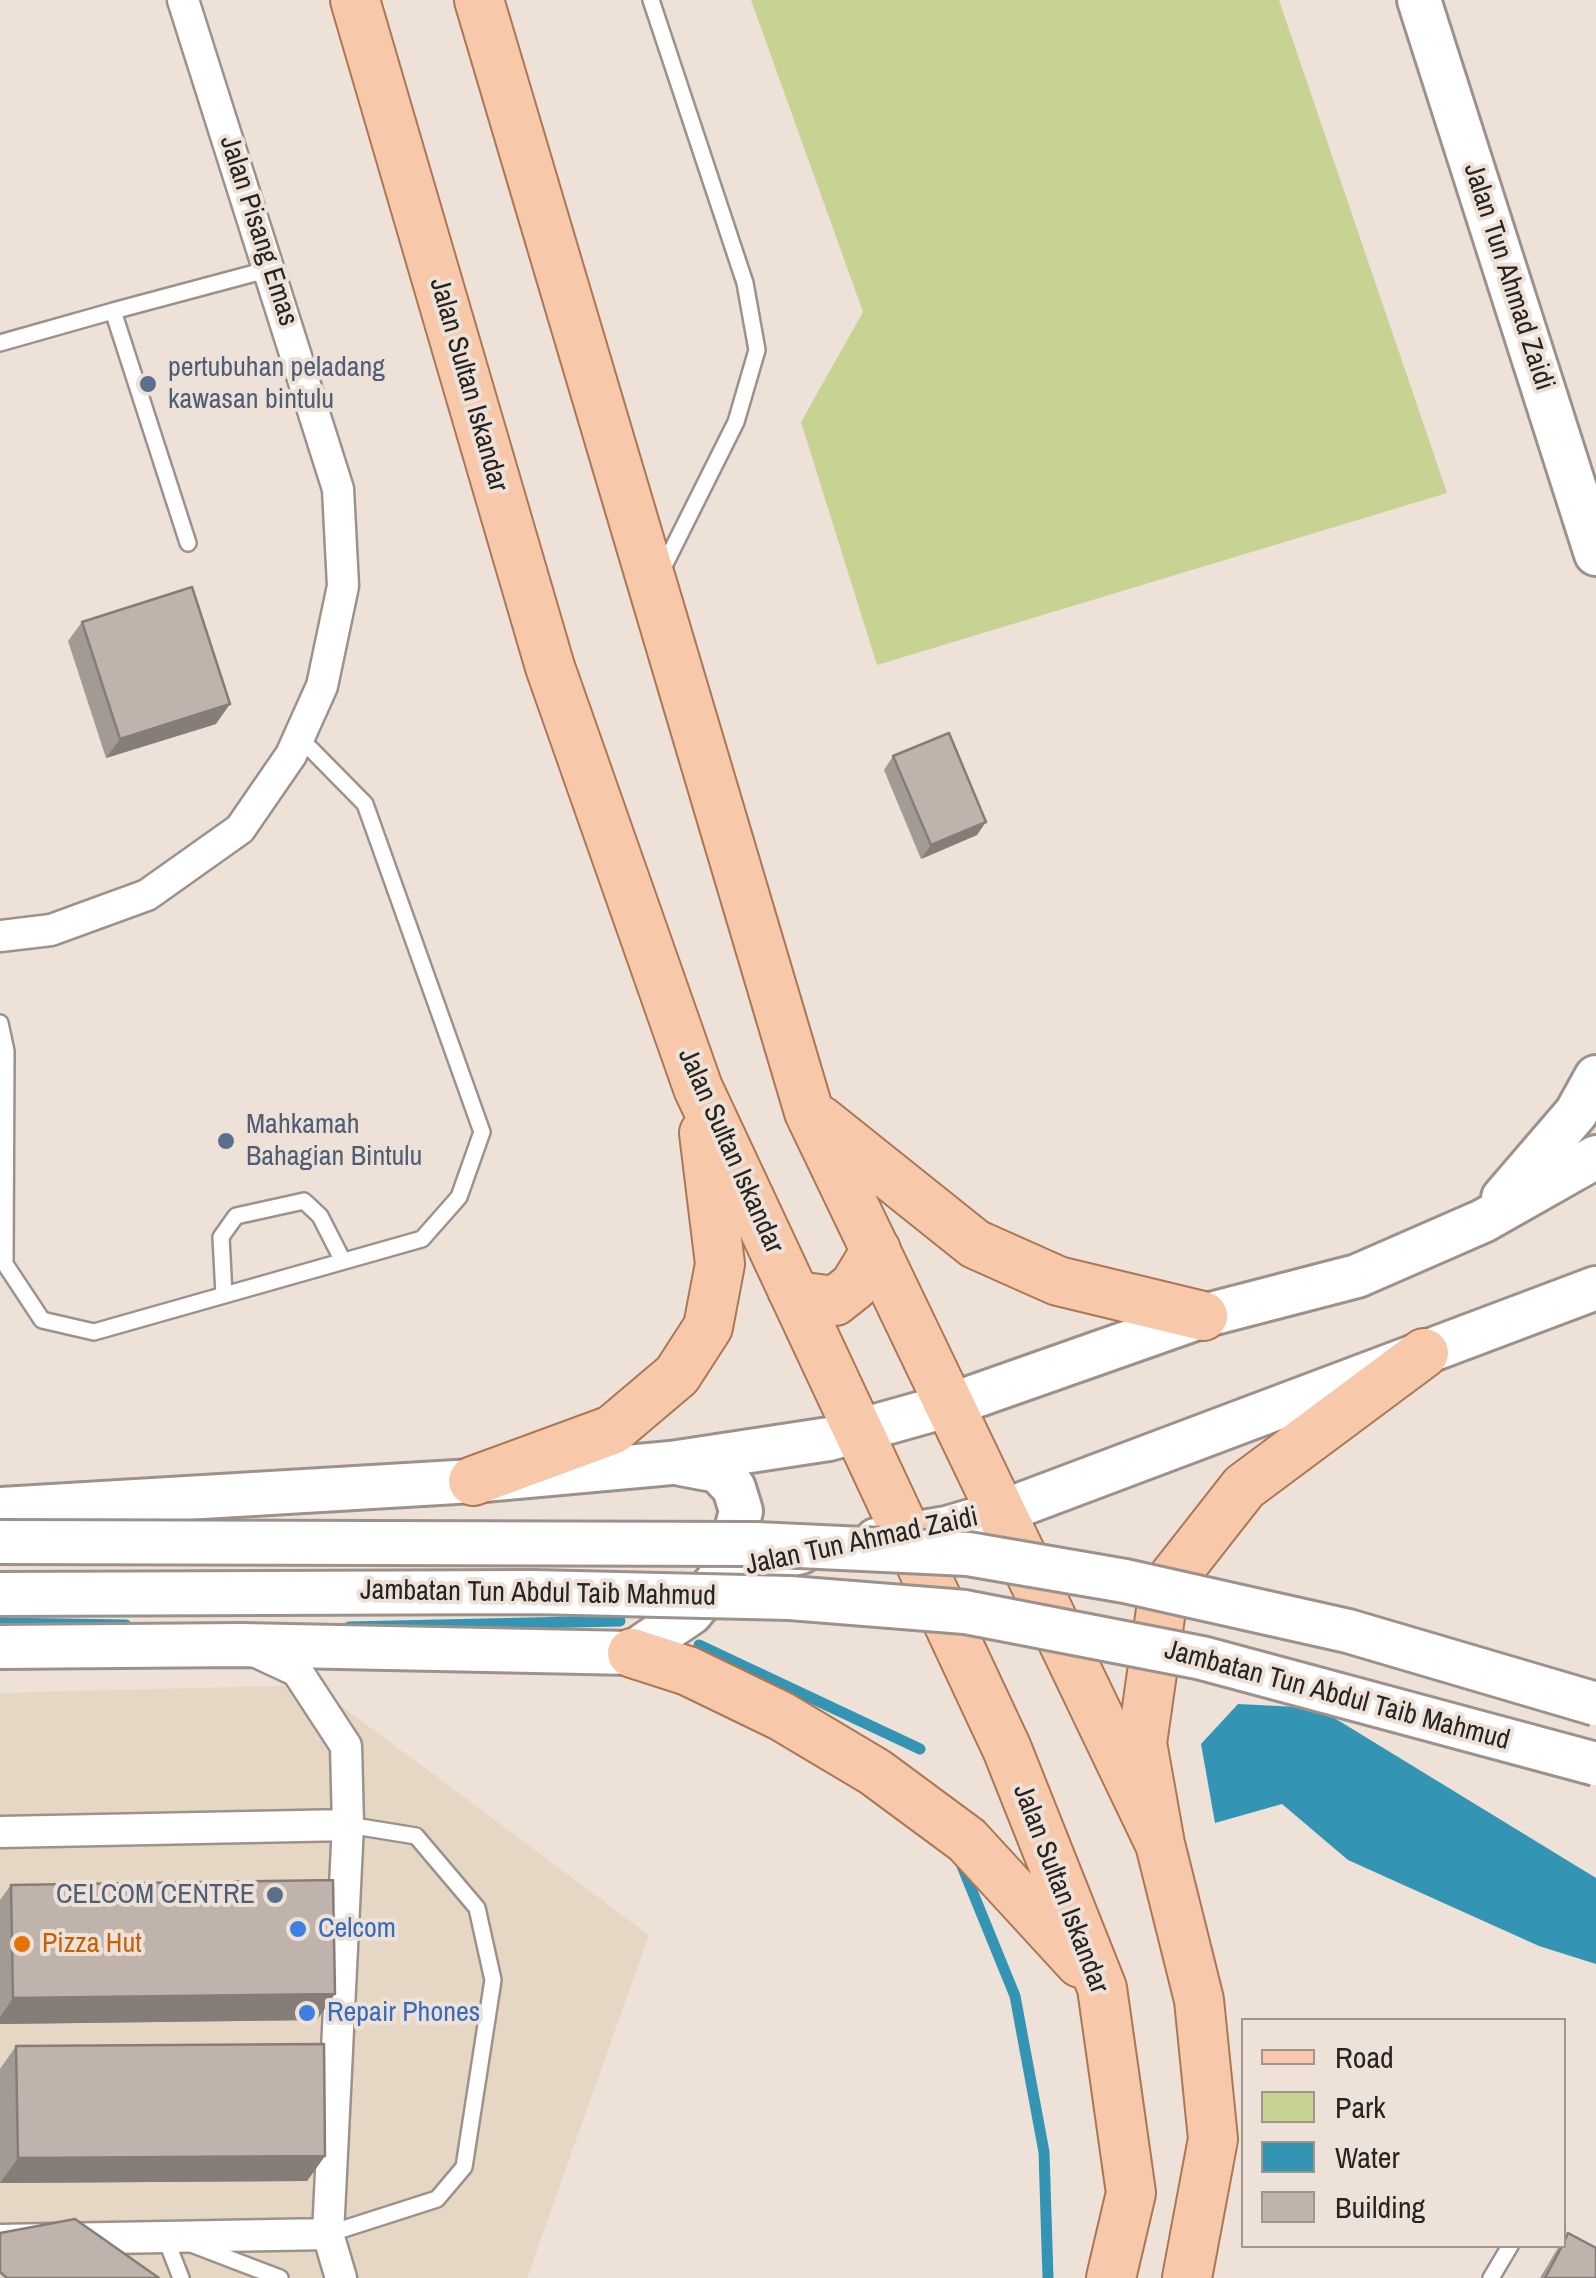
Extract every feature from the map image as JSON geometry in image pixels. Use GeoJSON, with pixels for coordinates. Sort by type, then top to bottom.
{"type":"FeatureCollection","features":[{"type":"Feature","properties":{"kind":"main road","name":"Jalan Sultan Iskandar"},"geometry":{"type":"LineString","coordinates":[[355,0],[550,668],[698,1088],[1007,1750],[1102,1988],[1131,2193],[1111,2278]]}},
{"type":"Feature","properties":{"kind":"main road"},"geometry":{"type":"LineString","coordinates":[[479,0],[809,1112],[1160,1844]]}},
{"type":"Feature","properties":{"kind":"main road","name":"Jalan Tun Ahmad Zaidi"},"geometry":{"type":"LineString","coordinates":[[1420,0],[1596,554]]}},
{"type":"Feature","properties":{"kind":"main road"},"geometry":{"type":"LineString","coordinates":[[1483,1220],[1576,1113],[1596,1077]]}},
{"type":"Feature","properties":{"kind":"main road"},"geometry":{"type":"LineString","coordinates":[[473,1481],[612,1430],[677,1375],[708,1327],[720,1264],[698,1088]]}},
{"type":"Feature","properties":{"kind":"main road"},"geometry":{"type":"LineString","coordinates":[[809,1112],[975,1244],[1058,1281],[1203,1316]]}},
{"type":"Feature","properties":{"kind":"main road"},"geometry":{"type":"LineString","coordinates":[[0,1509],[473,1481],[671,1463],[829,1439],[950,1405],[1203,1316],[1357,1276],[1483,1220],[1596,1158]]}},
{"type":"Feature","properties":{"kind":"main road"},"geometry":{"type":"LineString","coordinates":[[792,1290],[804,1297],[834,1301],[854,1286],[876,1250]]}},
{"type":"Feature","properties":{"kind":"main road","name":"Jalan Tun Ahmad Zaidi"},"geometry":{"type":"LineString","coordinates":[[632,1653],[691,1613],[726,1570],[805,1551],[907,1535],[1001,1512],[1596,1288]]}},
{"type":"Feature","properties":{"kind":"main road"},"geometry":{"type":"LineString","coordinates":[[1188,2278],[1213,2139],[1199,2000],[1160,1844],[1142,1744],[1164,1589],[1244,1487],[1424,1353]]}},
{"type":"Feature","properties":{"kind":"main road"},"geometry":{"type":"LineString","coordinates":[[671,1463],[718,1470],[734,1488],[741,1511],[726,1570]]}},
{"type":"Feature","properties":{"kind":"main road","name":"Jambatan Tun Abdul Taib Mahmud"},"geometry":{"type":"LineString","coordinates":[[0,1542],[698,1543],[968,1554],[1125,1581],[1348,1630],[1596,1704]]}},
{"type":"Feature","properties":{"kind":"main road","name":"Jambatan Tun Abdul Taib Mahmud"},"geometry":{"type":"LineString","coordinates":[[0,1594],[532,1592],[790,1598],[965,1612],[1202,1658],[1596,1764]]}},
{"type":"Feature","properties":{"kind":"main road"},"geometry":{"type":"LineString","coordinates":[[0,1647],[241,1645],[632,1653],[688,1670],[781,1716],[874,1772],[968,1840],[1102,1988]]}},
{"type":"Feature","properties":{"kind":"street","name":"Jalan Pisang Emas"},"geometry":{"type":"LineString","coordinates":[[0,936],[51,930],[147,895],[240,829],[299,737],[322,686],[343,586],[338,488],[271,268],[182,0]]}},
{"type":"Feature","properties":{"kind":"street"},"geometry":{"type":"LineString","coordinates":[[241,1645],[298,1670],[346,1746],[348,1826],[324,2057],[328,2234],[341,2278]]}},
{"type":"Feature","properties":{"kind":"street"},"geometry":{"type":"LineString","coordinates":[[0,1832],[348,1826]]}},
{"type":"Feature","properties":{"kind":"street"},"geometry":{"type":"LineString","coordinates":[[0,2240],[328,2234]]}},
{"type":"Feature","properties":{"kind":"lane"},"geometry":{"type":"LineString","coordinates":[[651,0],[745,283],[757,350],[736,422],[654,587]]}},
{"type":"Feature","properties":{"kind":"lane"},"geometry":{"type":"LineString","coordinates":[[0,342],[271,268]]}},
{"type":"Feature","properties":{"kind":"lane"},"geometry":{"type":"LineString","coordinates":[[113,311],[188,543]]}},
{"type":"Feature","properties":{"kind":"lane"},"geometry":{"type":"LineString","coordinates":[[0,1023],[6,1052],[5,1264],[42,1320],[94,1332],[422,1239],[458,1197],[482,1132],[365,804],[299,737]]}},
{"type":"Feature","properties":{"kind":"lane"},"geometry":{"type":"LineString","coordinates":[[224,1295],[220,1237],[236,1216],[304,1201],[320,1216],[343,1261]]}},
{"type":"Feature","properties":{"kind":"lane"},"geometry":{"type":"LineString","coordinates":[[328,2234],[437,2198],[464,2167],[494,1980],[477,1908],[416,1836],[348,1826]]}},
{"type":"Feature","properties":{"kind":"lane"},"geometry":{"type":"LineString","coordinates":[[169,2237],[181,2278]]}},
{"type":"Feature","properties":{"kind":"lane"},"geometry":{"type":"LineString","coordinates":[[169,2237],[280,2278]]}},
{"type":"Feature","properties":{"kind":"lane"},"geometry":{"type":"LineString","coordinates":[[1491,2278],[1509,2248]]}},
{"type":"Feature","properties":{"kind":"shaded area"},"geometry":{"type":"Polygon","coordinates":[[[313,1685],[649,1935],[527,2278],[0,2278],[0,1693],[313,1685]]]}},
{"type":"Feature","properties":{"kind":"green space"},"geometry":{"type":"Polygon","coordinates":[[[751,0],[1279,0],[1447,493],[877,665],[801,422],[863,312],[751,0]]]}},
{"type":"Feature","properties":{"kind":"water"},"geometry":{"type":"Polygon","coordinates":[[[1238,1704],[1318,1708],[1596,1878],[1596,1964],[1539,1946],[1348,1860],[1282,1804],[1215,1823],[1201,1744],[1238,1704]]]}},
{"type":"Feature","properties":{"kind":"building"},"geometry":{"type":"Polygon","coordinates":[[[192,587],[230,704],[120,739],[82,622],[192,587]]]}},
{"type":"Feature","properties":{"kind":"building"},"geometry":{"type":"Polygon","coordinates":[[[949,733],[986,822],[931,845],[893,756],[949,733]]]}},
{"type":"Feature","properties":{"kind":"building"},"geometry":{"type":"Polygon","coordinates":[[[333,1880],[335,1994],[13,1998],[11,1885],[333,1880]]]}},
{"type":"Feature","properties":{"kind":"building"},"geometry":{"type":"Polygon","coordinates":[[[324,2044],[325,2156],[18,2158],[16,2046],[324,2044]]]}},
{"type":"Feature","properties":{"kind":"building"},"geometry":{"type":"Polygon","coordinates":[[[75,2219],[159,2278],[7,2278],[0,2272],[0,2233],[75,2219]]]}},
{"type":"Feature","properties":{"kind":"building"},"geometry":{"type":"Polygon","coordinates":[[[1568,2233],[1596,2248],[1596,2278],[1545,2278],[1561,2248],[1566,2248],[1568,2233]]]}},
{"type":"Feature","properties":{"kind":"waterway"},"geometry":{"type":"LineString","coordinates":[[349,1627],[620,1621]]}},
{"type":"Feature","properties":{"kind":"waterway"},"geometry":{"type":"LineString","coordinates":[[0,1623],[126,1625]]}},
{"type":"Feature","properties":{"kind":"waterway"},"geometry":{"type":"LineString","coordinates":[[699,1645],[920,1749]]}},
{"type":"Feature","properties":{"kind":"waterway"},"geometry":{"type":"LineString","coordinates":[[960,1861],[1015,1996],[1044,2152],[1048,2278]]}},
{"type":"Feature","properties":{"kind":"place","name":"pertubuhan peladang kawasan bintulu"},"geometry":{"type":"Point","coordinates":[148,384]}},
{"type":"Feature","properties":{"kind":"place","name":"Mahkamah Bahagian Bintulu"},"geometry":{"type":"Point","coordinates":[226,1141]}},
{"type":"Feature","properties":{"kind":"place","name":"CELCOM CENTRE"},"geometry":{"type":"Point","coordinates":[275,1895]}},
{"type":"Feature","properties":{"kind":"place","name":"Celcom"},"geometry":{"type":"Point","coordinates":[298,1929]}},
{"type":"Feature","properties":{"kind":"place","name":"Pizza Hut"},"geometry":{"type":"Point","coordinates":[22,1944]}},
{"type":"Feature","properties":{"kind":"place","name":"Repair Phones"},"geometry":{"type":"Point","coordinates":[307,2013]}}]}
